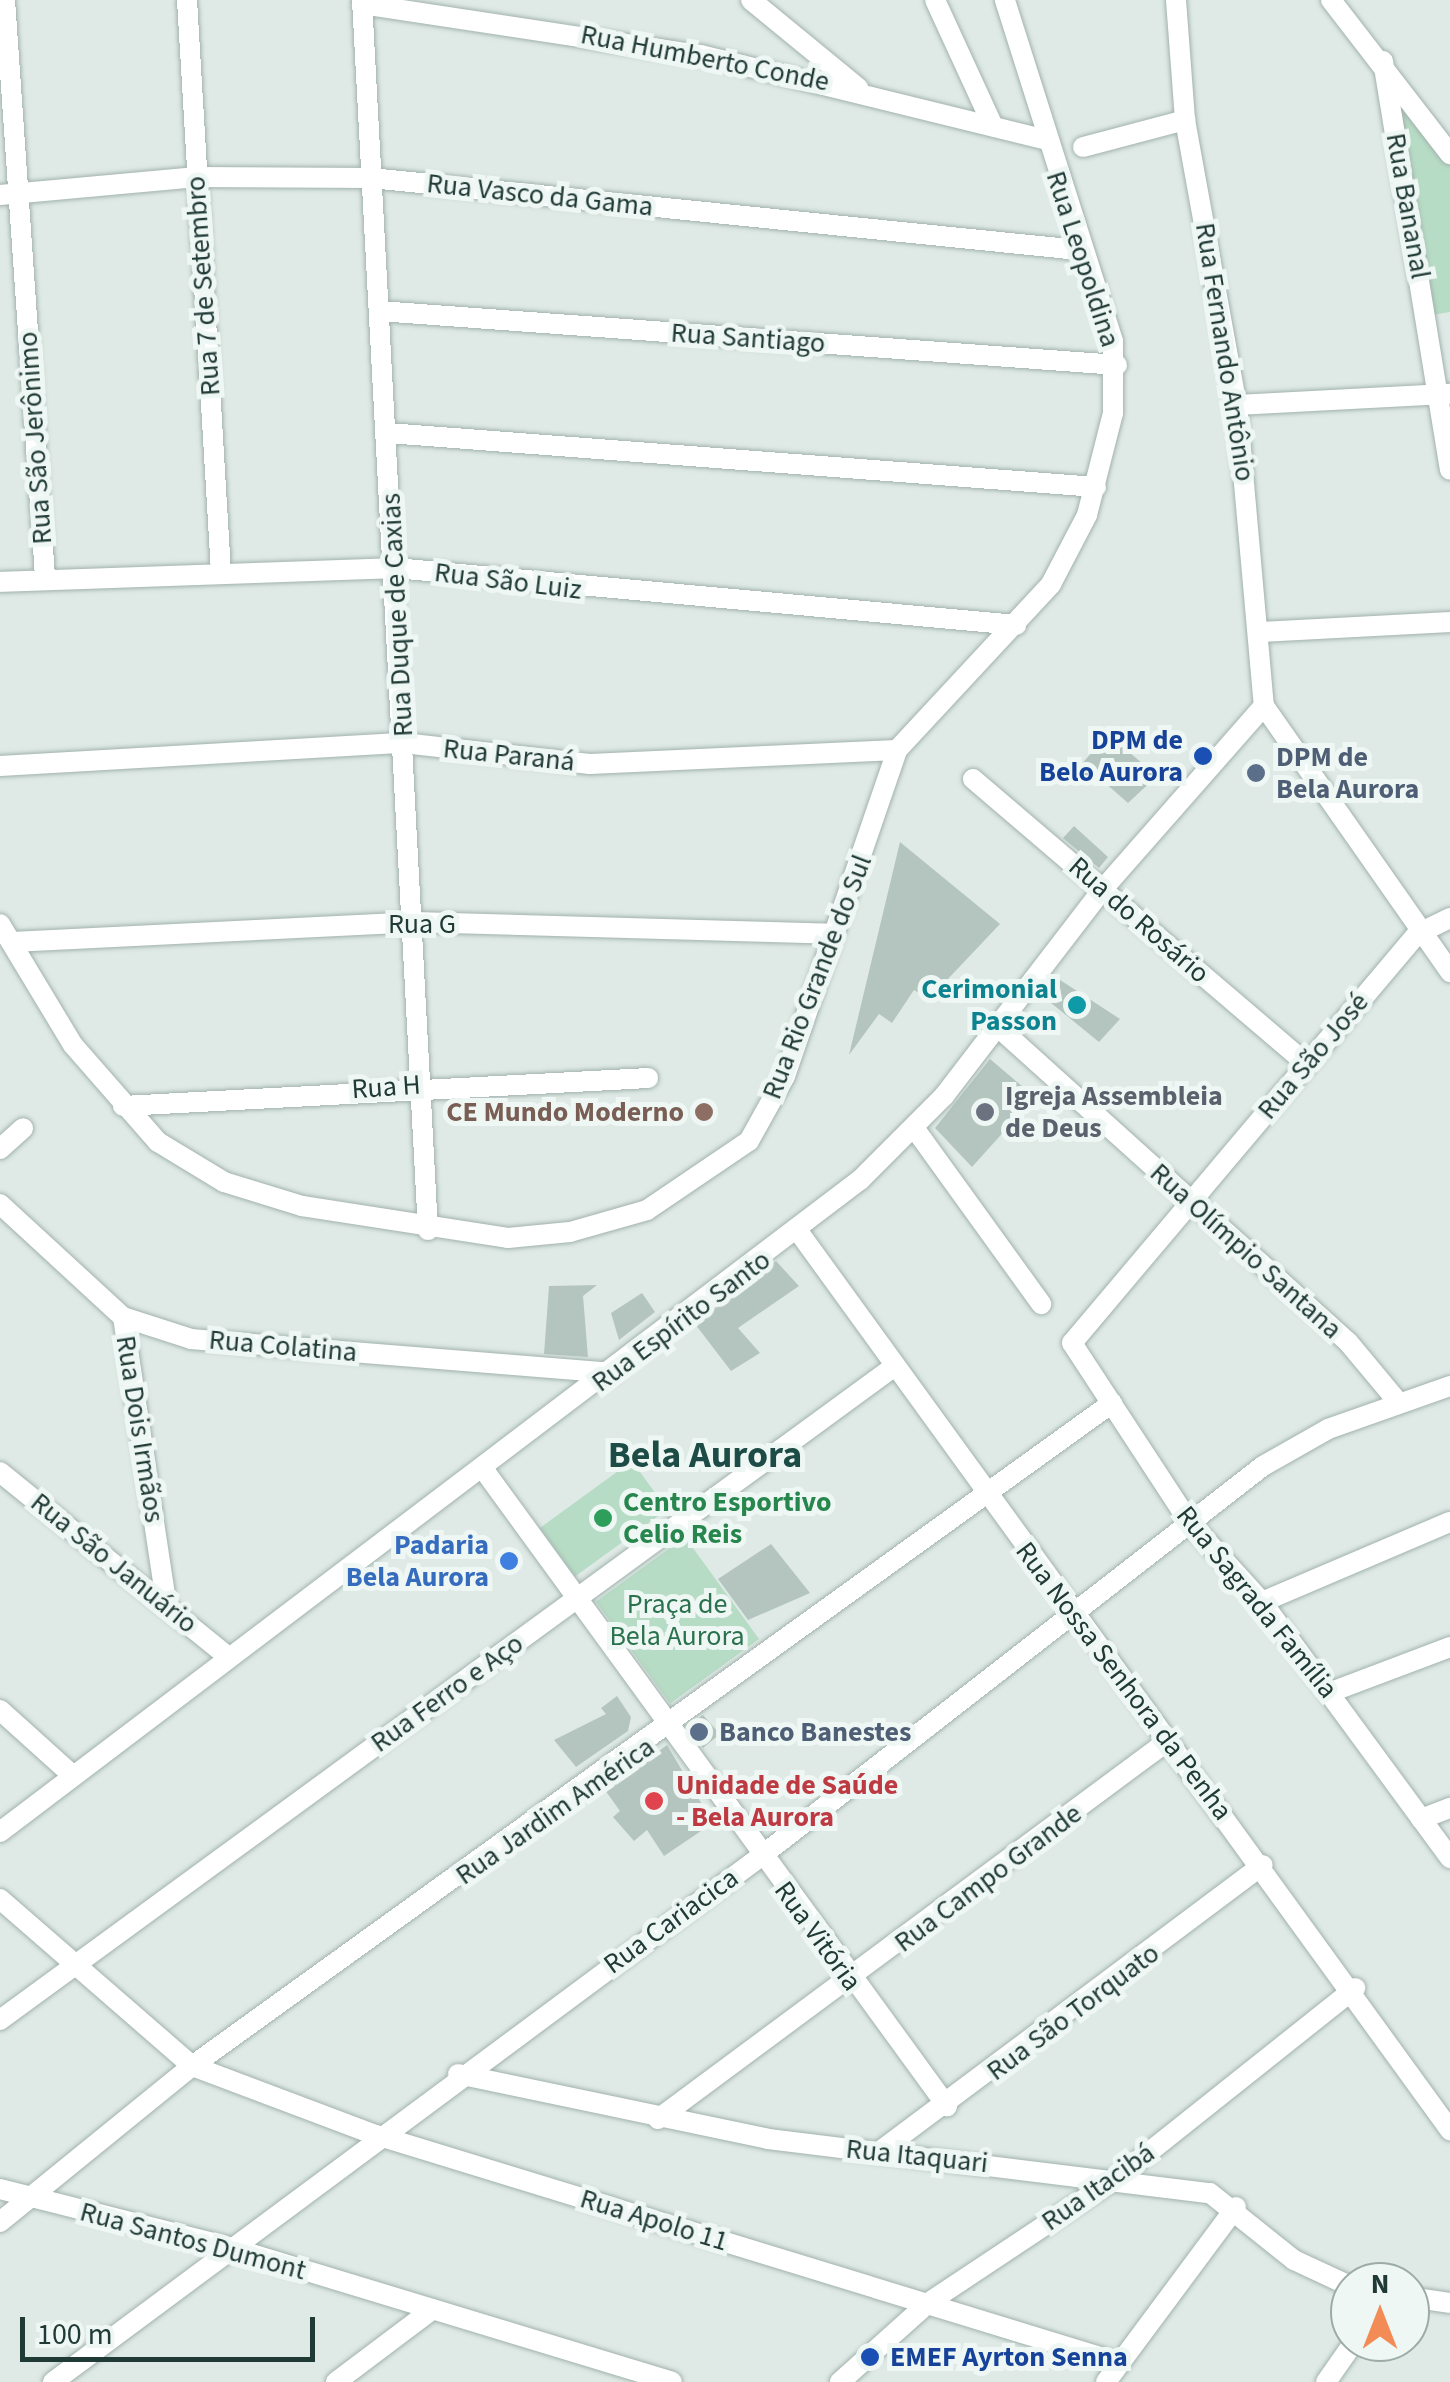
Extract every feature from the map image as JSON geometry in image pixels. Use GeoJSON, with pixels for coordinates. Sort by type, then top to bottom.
{"type":"FeatureCollection","features":[{"type":"Feature","properties":{"kind":"street","name":"Rua São Jerônimo"},"geometry":{"type":"LineString","coordinates":[[5,0],[7,194],[46,577]]}},
{"type":"Feature","properties":{"kind":"street","name":"Rua 7 de Setembro"},"geometry":{"type":"LineString","coordinates":[[187,0],[221,572]]}},
{"type":"Feature","properties":{"kind":"street"},"geometry":{"type":"LineString","coordinates":[[752,0],[860,89]]}},
{"type":"Feature","properties":{"kind":"street"},"geometry":{"type":"LineString","coordinates":[[935,0],[993,126]]}},
{"type":"Feature","properties":{"kind":"street","name":"Rua Leopoldina"},"geometry":{"type":"LineString","coordinates":[[897,750],[1016,625],[1064,563],[1096,487],[1117,365],[1078,250],[1005,0]]}},
{"type":"Feature","properties":{"kind":"street","name":"Rua Fernando Antônio"},"geometry":{"type":"LineString","coordinates":[[1176,0],[1185,120],[1237,405],[1262,632],[1264,706]]}},
{"type":"Feature","properties":{"kind":"street"},"geometry":{"type":"LineString","coordinates":[[1331,0],[1382,61],[1450,154]]}},
{"type":"Feature","properties":{"kind":"street","name":"Rua Humberto Conde"},"geometry":{"type":"LineString","coordinates":[[362,2],[555,29],[860,89],[1044,139]]}},
{"type":"Feature","properties":{"kind":"street","name":"Rua Duque de Caxias"},"geometry":{"type":"LineString","coordinates":[[362,2],[428,1230]]}},
{"type":"Feature","properties":{"kind":"street","name":"Rua Bananal"},"geometry":{"type":"LineString","coordinates":[[1382,61],[1446,394],[1450,470]]}},
{"type":"Feature","properties":{"kind":"street"},"geometry":{"type":"LineString","coordinates":[[1083,146],[1185,120]]}},
{"type":"Feature","properties":{"kind":"street","name":"Rua Vasco da Gama"},"geometry":{"type":"LineString","coordinates":[[7,194],[196,178],[371,178],[1078,250]]}},
{"type":"Feature","properties":{"kind":"street","name":"Rua Santiago"},"geometry":{"type":"LineString","coordinates":[[379,311],[1117,365]]}},
{"type":"Feature","properties":{"kind":"street"},"geometry":{"type":"LineString","coordinates":[[1237,405],[1446,394]]}},
{"type":"Feature","properties":{"kind":"street"},"geometry":{"type":"LineString","coordinates":[[388,433],[1096,487]]}},
{"type":"Feature","properties":{"kind":"street","name":"Rua São Luiz"},"geometry":{"type":"LineString","coordinates":[[0,582],[46,577],[394,568],[1016,625]]}},
{"type":"Feature","properties":{"kind":"street"},"geometry":{"type":"LineString","coordinates":[[1262,632],[1450,622]]}},
{"type":"Feature","properties":{"kind":"street"},"geometry":{"type":"LineString","coordinates":[[1264,706],[1417,934],[1450,972]]}},
{"type":"Feature","properties":{"kind":"street","name":"Rua Espírito Santo"},"geometry":{"type":"LineString","coordinates":[[0,1832],[226,1655],[484,1470],[798,1232],[915,1129],[1103,889],[1264,706]]}},
{"type":"Feature","properties":{"kind":"street","name":"Rua Paraná"},"geometry":{"type":"LineString","coordinates":[[0,766],[403,742],[590,764],[897,750]]}},
{"type":"Feature","properties":{"kind":"street","name":"Rua Rio Grande do Sul"},"geometry":{"type":"LineString","coordinates":[[6,933],[73,1045],[123,1106],[158,1142],[224,1182],[428,1230],[570,1232],[647,1210],[702,1180],[749,1141],[785,1076],[897,750]]}},
{"type":"Feature","properties":{"kind":"street","name":"Rua do Rosário"},"geometry":{"type":"LineString","coordinates":[[973,779],[1304,1062]]}},
{"type":"Feature","properties":{"kind":"street","name":"Rua São José"},"geometry":{"type":"LineString","coordinates":[[1072,1343],[1192,1204],[1304,1062],[1417,934],[1450,918]]}},
{"type":"Feature","properties":{"kind":"street","name":"Rua G"},"geometry":{"type":"LineString","coordinates":[[6,933],[414,922],[833,934]]}},
{"type":"Feature","properties":{"kind":"street","name":"Rua Olímpio Santana"},"geometry":{"type":"LineString","coordinates":[[996,1026],[1348,1342],[1398,1402]]}},
{"type":"Feature","properties":{"kind":"street","name":"Rua H"},"geometry":{"type":"LineString","coordinates":[[123,1106],[423,1084],[648,1078]]}},
{"type":"Feature","properties":{"kind":"street"},"geometry":{"type":"LineString","coordinates":[[0,1150],[23,1128]]}},
{"type":"Feature","properties":{"kind":"street"},"geometry":{"type":"LineString","coordinates":[[915,1129],[1042,1304]]}},
{"type":"Feature","properties":{"kind":"street","name":"Rua Colatina"},"geometry":{"type":"LineString","coordinates":[[0,1204],[123,1317],[191,1338],[614,1373]]}},
{"type":"Feature","properties":{"kind":"street","name":"Rua Nossa Senhora da Penha"},"geometry":{"type":"LineString","coordinates":[[798,1232],[982,1494],[1355,1988],[1450,2130]]}},
{"type":"Feature","properties":{"kind":"street","name":"Rua Dois Irmãos"},"geometry":{"type":"LineString","coordinates":[[123,1317],[166,1601]]}},
{"type":"Feature","properties":{"kind":"street","name":"Rua Sagrada Família"},"geometry":{"type":"LineString","coordinates":[[1072,1343],[1190,1523],[1262,1602],[1450,1858]]}},
{"type":"Feature","properties":{"kind":"street","name":"Rua Ferro e Aço"},"geometry":{"type":"LineString","coordinates":[[0,2020],[895,1366]]}},
{"type":"Feature","properties":{"kind":"street","name":"Rua Cariacica"},"geometry":{"type":"LineString","coordinates":[[53,2382],[225,2246],[760,1856],[1077,1615],[1263,1466],[1398,1402],[1450,1386]]}},
{"type":"Feature","properties":{"kind":"street","name":"Rua Jardim América"},"geometry":{"type":"LineString","coordinates":[[0,2222],[192,2066],[667,1732],[982,1494],[1112,1403]]}},
{"type":"Feature","properties":{"kind":"street","name":"Rua Vitória"},"geometry":{"type":"LineString","coordinates":[[484,1470],[578,1599],[667,1732],[851,1983],[947,2106]]}},
{"type":"Feature","properties":{"kind":"street","name":"Rua São Januário"},"geometry":{"type":"LineString","coordinates":[[0,1472],[166,1601],[226,1655]]}},
{"type":"Feature","properties":{"kind":"street"},"geometry":{"type":"LineString","coordinates":[[1262,1602],[1450,1522]]}},
{"type":"Feature","properties":{"kind":"street"},"geometry":{"type":"LineString","coordinates":[[1330,1692],[1450,1647]]}},
{"type":"Feature","properties":{"kind":"street"},"geometry":{"type":"LineString","coordinates":[[0,1710],[71,1774]]}},
{"type":"Feature","properties":{"kind":"street","name":"Rua Campo Grande"},"geometry":{"type":"LineString","coordinates":[[658,2119],[851,1983],[1169,1740]]}},
{"type":"Feature","properties":{"kind":"street"},"geometry":{"type":"LineString","coordinates":[[1422,1819],[1450,1808]]}},
{"type":"Feature","properties":{"kind":"street","name":"Rua São Torquato"},"geometry":{"type":"LineString","coordinates":[[879,2152],[947,2106],[1263,1866]]}},
{"type":"Feature","properties":{"kind":"street","name":"Rua Apolo 11"},"geometry":{"type":"LineString","coordinates":[[0,1899],[69,1966],[192,2066],[376,2135],[1120,2362]]}},
{"type":"Feature","properties":{"kind":"street","name":"Rua Itacibá"},"geometry":{"type":"LineString","coordinates":[[840,2382],[928,2303],[1119,2176],[1355,1988]]}},
{"type":"Feature","properties":{"kind":"street","name":"Rua Itaquari"},"geometry":{"type":"LineString","coordinates":[[458,2074],[658,2119],[879,2152],[1119,2176],[1236,2206],[1294,2260],[1330,2277]]}},
{"type":"Feature","properties":{"kind":"street","name":"Rua Santos Dumont"},"geometry":{"type":"LineString","coordinates":[[0,2190],[225,2246],[672,2382]]}},
{"type":"Feature","properties":{"kind":"street"},"geometry":{"type":"LineString","coordinates":[[1106,2382],[1236,2206]]}},
{"type":"Feature","properties":{"kind":"street"},"geometry":{"type":"LineString","coordinates":[[336,2382],[432,2310]]}},
{"type":"Feature","properties":{"kind":"green space"},"geometry":{"type":"Polygon","coordinates":[[[1387,72],[1450,159],[1450,312],[1432,315],[1387,72]]]}},
{"type":"Feature","properties":{"kind":"green space","name":"Centro Esportivo Celio Reis"},"geometry":{"type":"Polygon","coordinates":[[[632,1461],[667,1510],[575,1577],[540,1528],[632,1461]]]}},
{"type":"Feature","properties":{"kind":"green space","name":"Praça de Bela Aurora"},"geometry":{"type":"Polygon","coordinates":[[[685,1537],[759,1639],[670,1704],[596,1602],[685,1537]]]}},
{"type":"Feature","properties":{"kind":"building"},"geometry":{"type":"Polygon","coordinates":[[[1108,734],[1157,776],[1128,803],[1096,775],[1085,786],[1072,775],[1108,734]]]}},
{"type":"Feature","properties":{"kind":"building","name":"DPM de Bela Aurora"},"geometry":{"type":"Polygon","coordinates":[[[1246,766],[1266,766],[1266,781],[1246,781],[1246,766]]]}},
{"type":"Feature","properties":{"kind":"building"},"geometry":{"type":"Polygon","coordinates":[[[1074,826],[1108,857],[1099,868],[1063,838],[1074,826]]]}},
{"type":"Feature","properties":{"kind":"building"},"geometry":{"type":"Polygon","coordinates":[[[900,842],[1000,924],[929,999],[914,990],[892,1023],[879,1014],[849,1055],[900,842]]]}},
{"type":"Feature","properties":{"kind":"building","name":"Cerimonial Passon"},"geometry":{"type":"Polygon","coordinates":[[[1054,976],[1120,1019],[1099,1042],[1040,994],[1054,976]]]}},
{"type":"Feature","properties":{"kind":"building","name":"Igreja Assembleia de Deus"},"geometry":{"type":"Polygon","coordinates":[[[990,1059],[1035,1097],[972,1167],[935,1128],[990,1059]]]}},
{"type":"Feature","properties":{"kind":"building"},"geometry":{"type":"Polygon","coordinates":[[[776,1261],[799,1286],[738,1328],[760,1353],[731,1371],[695,1324],[776,1261]]]}},
{"type":"Feature","properties":{"kind":"building"},"geometry":{"type":"Polygon","coordinates":[[[597,1285],[583,1296],[588,1357],[544,1354],[549,1286],[597,1285]]]}},
{"type":"Feature","properties":{"kind":"building"},"geometry":{"type":"Polygon","coordinates":[[[642,1293],[655,1312],[619,1340],[611,1313],[642,1293]]]}},
{"type":"Feature","properties":{"kind":"building"},"geometry":{"type":"Polygon","coordinates":[[[771,1544],[810,1593],[748,1620],[718,1579],[771,1544]]]}},
{"type":"Feature","properties":{"kind":"building"},"geometry":{"type":"Polygon","coordinates":[[[617,1696],[631,1717],[628,1731],[576,1767],[554,1740],[606,1714],[601,1708],[617,1696]]]}},
{"type":"Feature","properties":{"kind":"building"},"geometry":{"type":"Polygon","coordinates":[[[703,1715],[720,1734],[703,1748],[687,1726],[703,1715]]]}},
{"type":"Feature","properties":{"kind":"building","name":"Unidade de Saúde - Bela Aurora"},"geometry":{"type":"Polygon","coordinates":[[[667,1745],[713,1823],[664,1856],[647,1830],[634,1841],[613,1817],[620,1811],[605,1790],[667,1745]]]}},
{"type":"Feature","properties":{"kind":"place","name":"DPM de Belo Aurora"},"geometry":{"type":"Point","coordinates":[1203,756]}},
{"type":"Feature","properties":{"kind":"place","name":"DPM de Bela Aurora"},"geometry":{"type":"Point","coordinates":[1256,773]}},
{"type":"Feature","properties":{"kind":"place","name":"Cerimonial Passon"},"geometry":{"type":"Point","coordinates":[1077,1005]}},
{"type":"Feature","properties":{"kind":"place","name":"CE Mundo Moderno"},"geometry":{"type":"Point","coordinates":[704,1112]}},
{"type":"Feature","properties":{"kind":"place","name":"Igreja Assembleia de Deus"},"geometry":{"type":"Point","coordinates":[985,1112]}},
{"type":"Feature","properties":{"kind":"place","name":"Centro Esportivo Celio Reis"},"geometry":{"type":"Point","coordinates":[603,1518]}},
{"type":"Feature","properties":{"kind":"place","name":"Padaria Bela Aurora"},"geometry":{"type":"Point","coordinates":[509,1561]}},
{"type":"Feature","properties":{"kind":"place","name":"Banco Banestes"},"geometry":{"type":"Point","coordinates":[699,1732]}},
{"type":"Feature","properties":{"kind":"place","name":"Unidade de Saúde - Bela Aurora"},"geometry":{"type":"Point","coordinates":[654,1801]}},
{"type":"Feature","properties":{"kind":"place","name":"EMEF Ayrton Senna"},"geometry":{"type":"Point","coordinates":[870,2357]}},
{"type":"Feature","properties":{"kind":"district","name":"Bela Aurora"},"geometry":{"type":"Point","coordinates":[705,1456]}}]}
